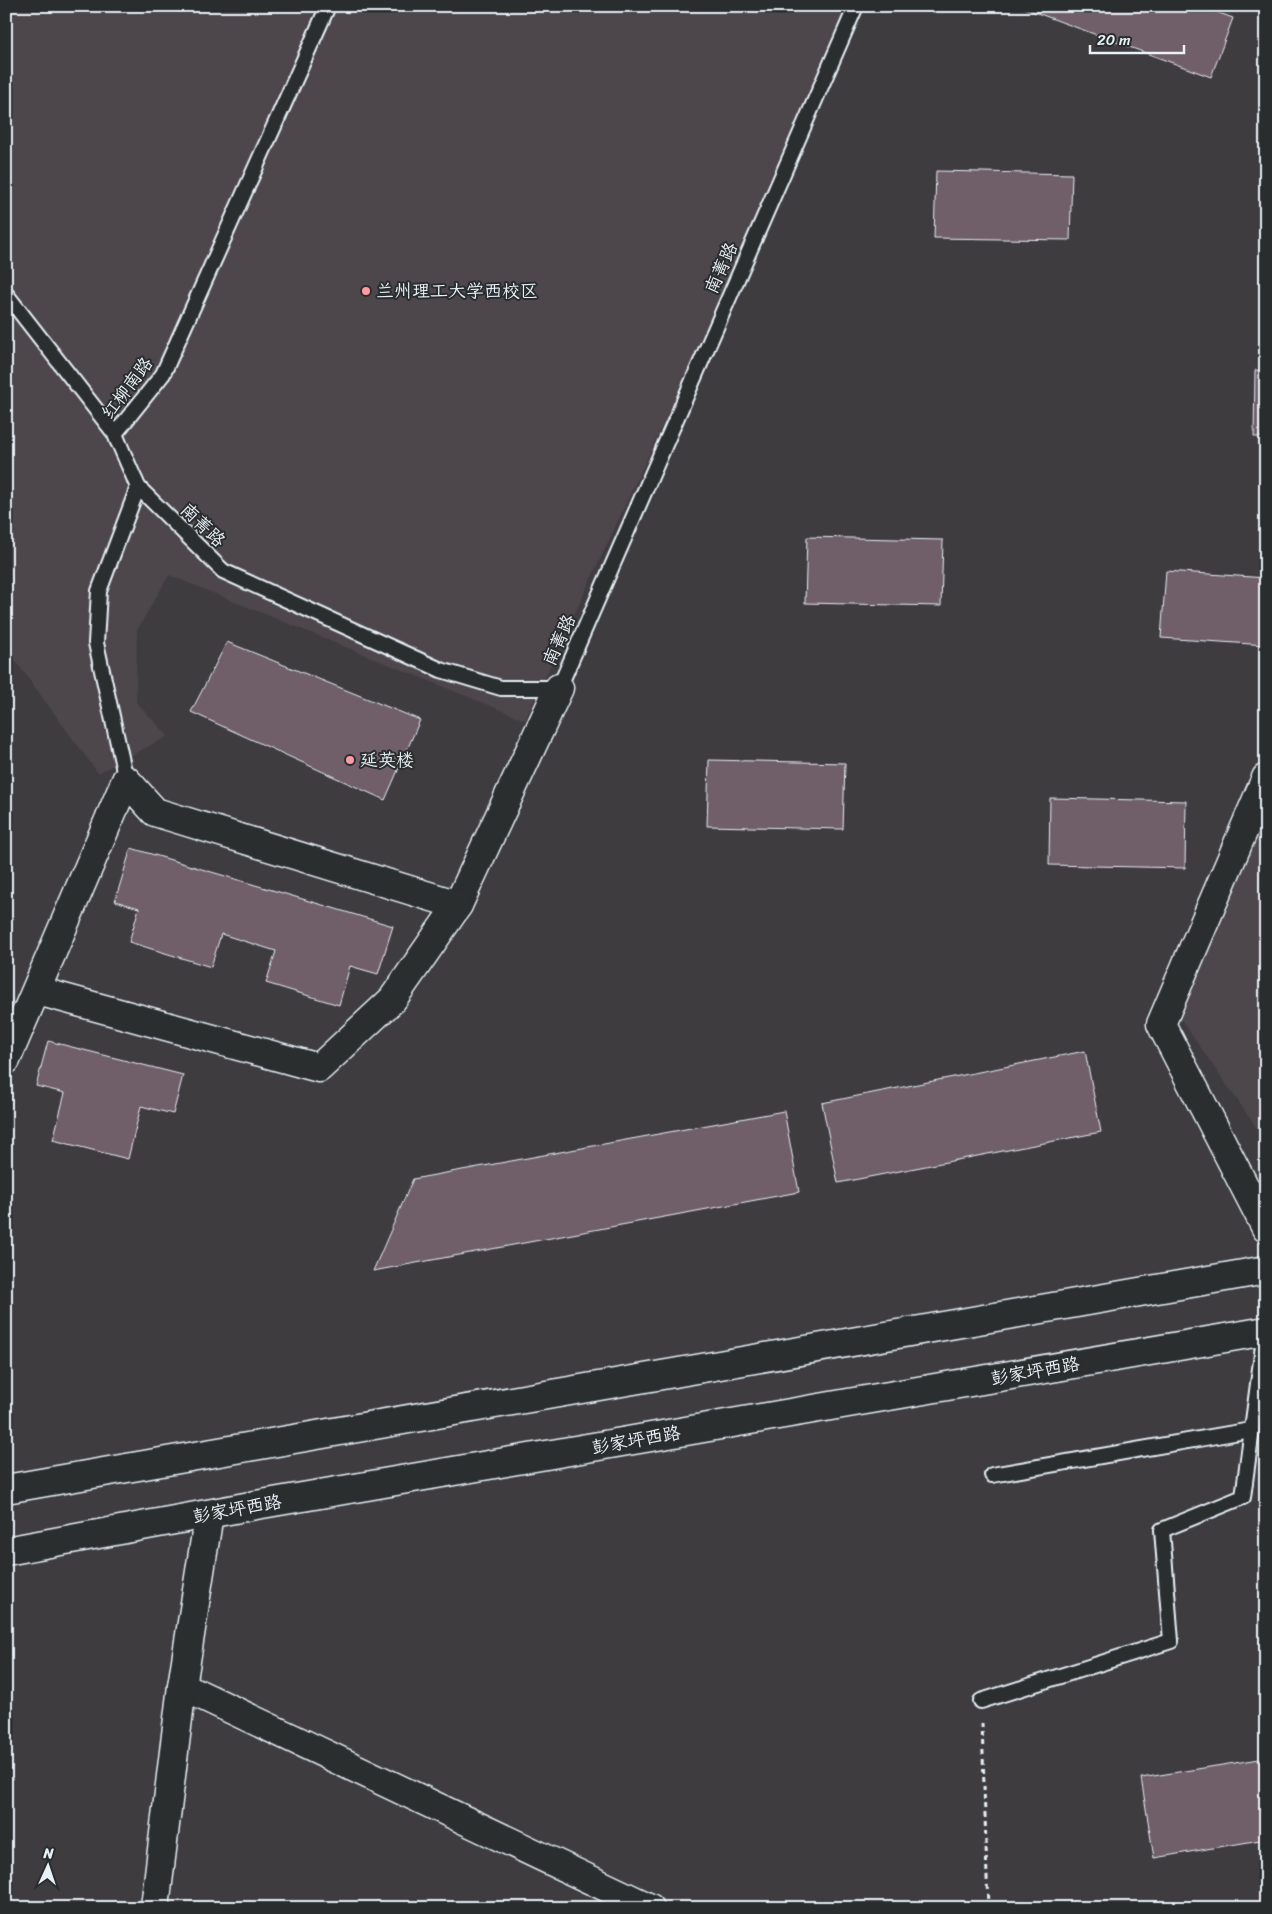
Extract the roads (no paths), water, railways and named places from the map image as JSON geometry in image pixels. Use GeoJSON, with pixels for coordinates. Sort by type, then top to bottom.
{"type":"FeatureCollection","features":[{"type":"Feature","properties":{"kind":"street"},"geometry":{"type":"LineString","coordinates":[[38,991],[319,1068],[392,1000],[458,904],[559,688]]}},
{"type":"Feature","properties":{"kind":"street"},"geometry":{"type":"LineString","coordinates":[[1266,778],[1162,1024],[1266,1228]]}},
{"type":"Feature","properties":{"kind":"street"},"geometry":{"type":"LineString","coordinates":[[6,1060],[38,991],[126,780],[155,812],[458,904]]}},
{"type":"Feature","properties":{"kind":"street"},"geometry":{"type":"LineString","coordinates":[[6,1489],[1266,1270]]}},
{"type":"Feature","properties":{"kind":"street","name":"彭家坪西路"},"geometry":{"type":"LineString","coordinates":[[6,1551],[209,1514],[1265,1331]]}},
{"type":"Feature","properties":{"kind":"street"},"geometry":{"type":"LineString","coordinates":[[155,1907],[182,1686],[209,1514]]}},
{"type":"Feature","properties":{"kind":"street"},"geometry":{"type":"LineString","coordinates":[[182,1686],[650,1908]]}},
{"type":"Feature","properties":{"kind":"lane","name":"红柳南路"},"geometry":{"type":"LineString","coordinates":[[114,434],[163,374],[328,6]]}},
{"type":"Feature","properties":{"kind":"lane","name":"南菁路"},"geometry":{"type":"LineString","coordinates":[[6,294],[114,434],[138,487],[223,571],[441,670],[501,688],[559,688],[856,6]]}},
{"type":"Feature","properties":{"kind":"lane"},"geometry":{"type":"LineString","coordinates":[[126,780],[96,643],[99,591],[138,487]]}},
{"type":"Feature","properties":{"kind":"lane"},"geometry":{"type":"LineString","coordinates":[[981,1701],[1171,1641],[1162,1530],[1243,1497],[1265,1331]]}},
{"type":"Feature","properties":{"kind":"lane"},"geometry":{"type":"LineString","coordinates":[[992,1474],[1252,1430]]}},
{"type":"Feature","properties":{"kind":"place","name":"兰州理工大学西校区"},"geometry":{"type":"Point","coordinates":[366,291]}},
{"type":"Feature","properties":{"kind":"place","name":"延英楼"},"geometry":{"type":"Point","coordinates":[350,760]}}]}
